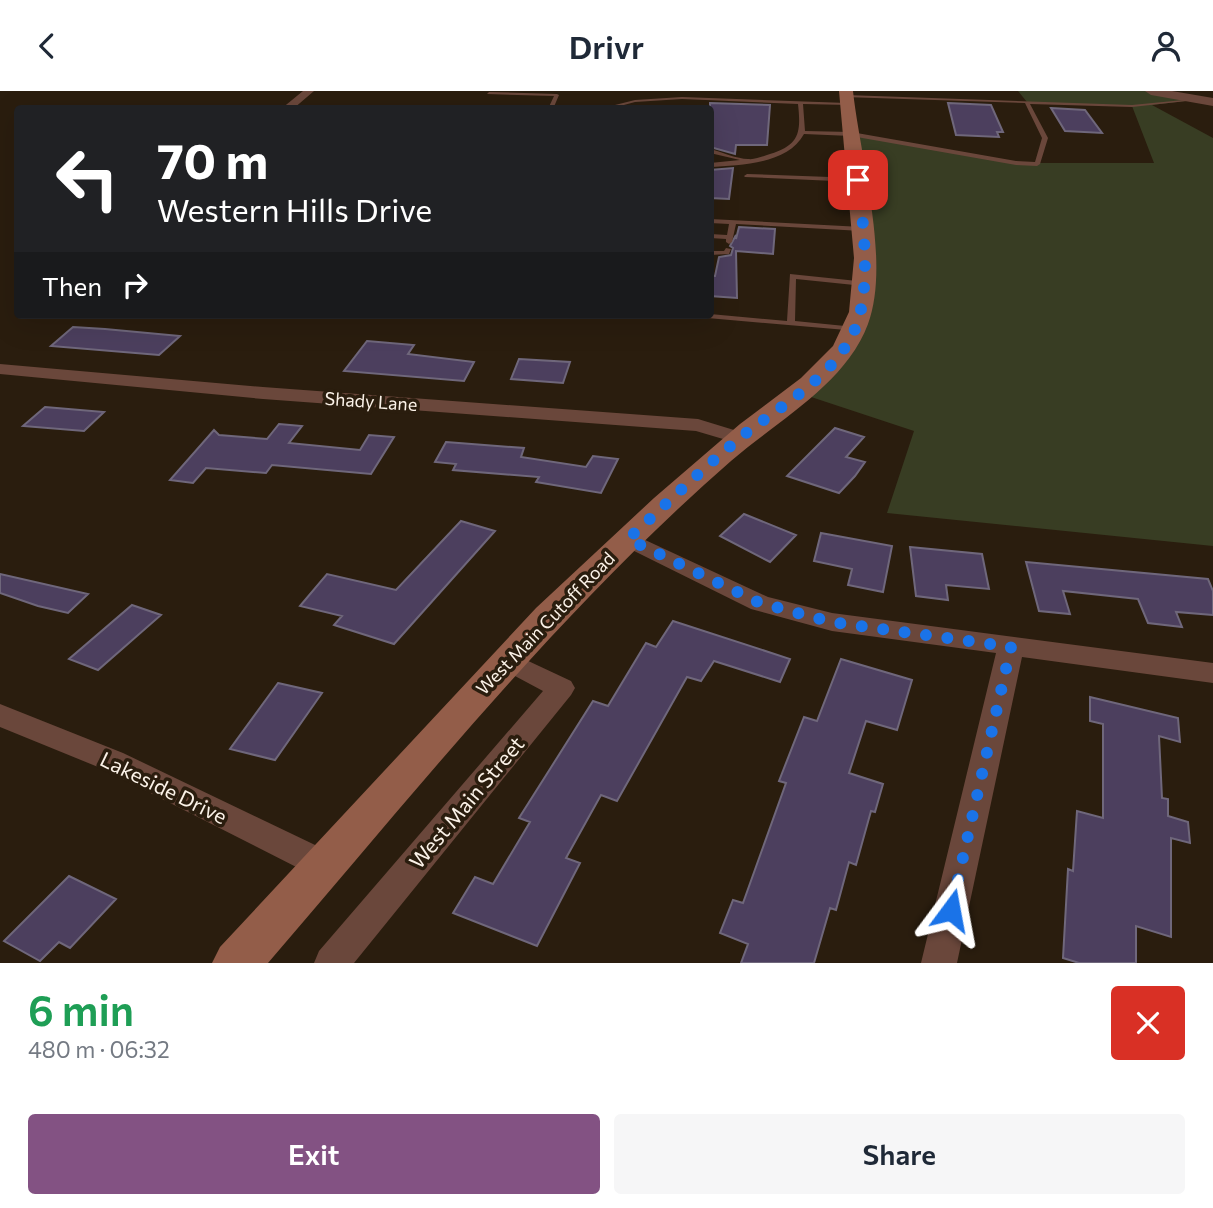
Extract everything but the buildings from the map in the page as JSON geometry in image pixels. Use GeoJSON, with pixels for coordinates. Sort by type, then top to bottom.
{"type":"FeatureCollection","features":[{"type":"Feature","properties":{"kind":"main road","name":"West Main Cutoff Road"},"geometry":{"type":"LineString","coordinates":[[237,963],[507,660],[565,599],[740,438],[831,365],[855,329],[864,285],[858,180],[848,106]]}},
{"type":"Feature","properties":{"kind":"street"},"geometry":{"type":"LineString","coordinates":[[291,105],[309,91]]}},
{"type":"Feature","properties":{"kind":"street"},"geometry":{"type":"LineString","coordinates":[[1151,91],[1213,103]]}},
{"type":"Feature","properties":{"kind":"street","name":"Shady Lane"},"geometry":{"type":"LineString","coordinates":[[0,369],[263,393],[698,425],[740,438]]}},
{"type":"Feature","properties":{"kind":"street"},"geometry":{"type":"LineString","coordinates":[[628,539],[760,603],[832,622],[1213,673]]}},
{"type":"Feature","properties":{"kind":"street"},"geometry":{"type":"LineString","coordinates":[[939,963],[1011,647]]}},
{"type":"Feature","properties":{"kind":"street","name":"West Main Street"},"geometry":{"type":"LineString","coordinates":[[332,963],[561,688],[507,660]]}},
{"type":"Feature","properties":{"kind":"street","name":"Lakeside Drive"},"geometry":{"type":"LineString","coordinates":[[0,715],[113,761],[324,865]]}},
{"type":"Feature","properties":{"kind":"lane"},"geometry":{"type":"LineString","coordinates":[[489,93],[558,95],[552,105]]}},
{"type":"Feature","properties":{"kind":"lane"},"geometry":{"type":"LineString","coordinates":[[616,105],[682,98],[848,106],[950,97],[1132,106],[1194,100]]}},
{"type":"Feature","properties":{"kind":"lane"},"geometry":{"type":"LineString","coordinates":[[714,165],[749,161],[784,151],[799,141],[802,132],[800,102]]}},
{"type":"Feature","properties":{"kind":"lane"},"geometry":{"type":"LineString","coordinates":[[802,132],[848,106],[1016,163],[1037,164],[1045,138],[1027,102]]}},
{"type":"Feature","properties":{"kind":"lane"},"geometry":{"type":"LineString","coordinates":[[623,103],[627,105]]}},
{"type":"Feature","properties":{"kind":"lane"},"geometry":{"type":"LineString","coordinates":[[714,152],[749,161]]}},
{"type":"Feature","properties":{"kind":"lane"},"geometry":{"type":"LineString","coordinates":[[747,176],[858,180]]}},
{"type":"Feature","properties":{"kind":"lane"},"geometry":{"type":"LineString","coordinates":[[714,221],[862,229]]}},
{"type":"Feature","properties":{"kind":"lane"},"geometry":{"type":"LineString","coordinates":[[714,254],[727,253],[733,222]]}},
{"type":"Feature","properties":{"kind":"lane"},"geometry":{"type":"LineString","coordinates":[[714,237],[729,243]]}},
{"type":"Feature","properties":{"kind":"lane"},"geometry":{"type":"LineString","coordinates":[[792,322],[793,276],[864,285]]}},
{"type":"Feature","properties":{"kind":"lane"},"geometry":{"type":"LineString","coordinates":[[714,316],[855,329]]}},
{"type":"Feature","properties":{"kind":"green space"},"geometry":{"type":"Polygon","coordinates":[[[1018,91],[1151,91],[1194,100],[1152,105],[1213,138],[1213,546],[887,513],[914,431],[799,393],[860,313],[851,134],[1016,163],[1154,163],[1132,106],[1027,102],[1018,91]]]}},
{"type":"Feature","properties":{"kind":"route"},"geometry":{"type":"LineString","coordinates":[[858,180],[864,279],[855,329],[840,354],[799,393],[740,438],[628,539],[760,603],[832,622],[1011,647],[951,910]]}}]}
